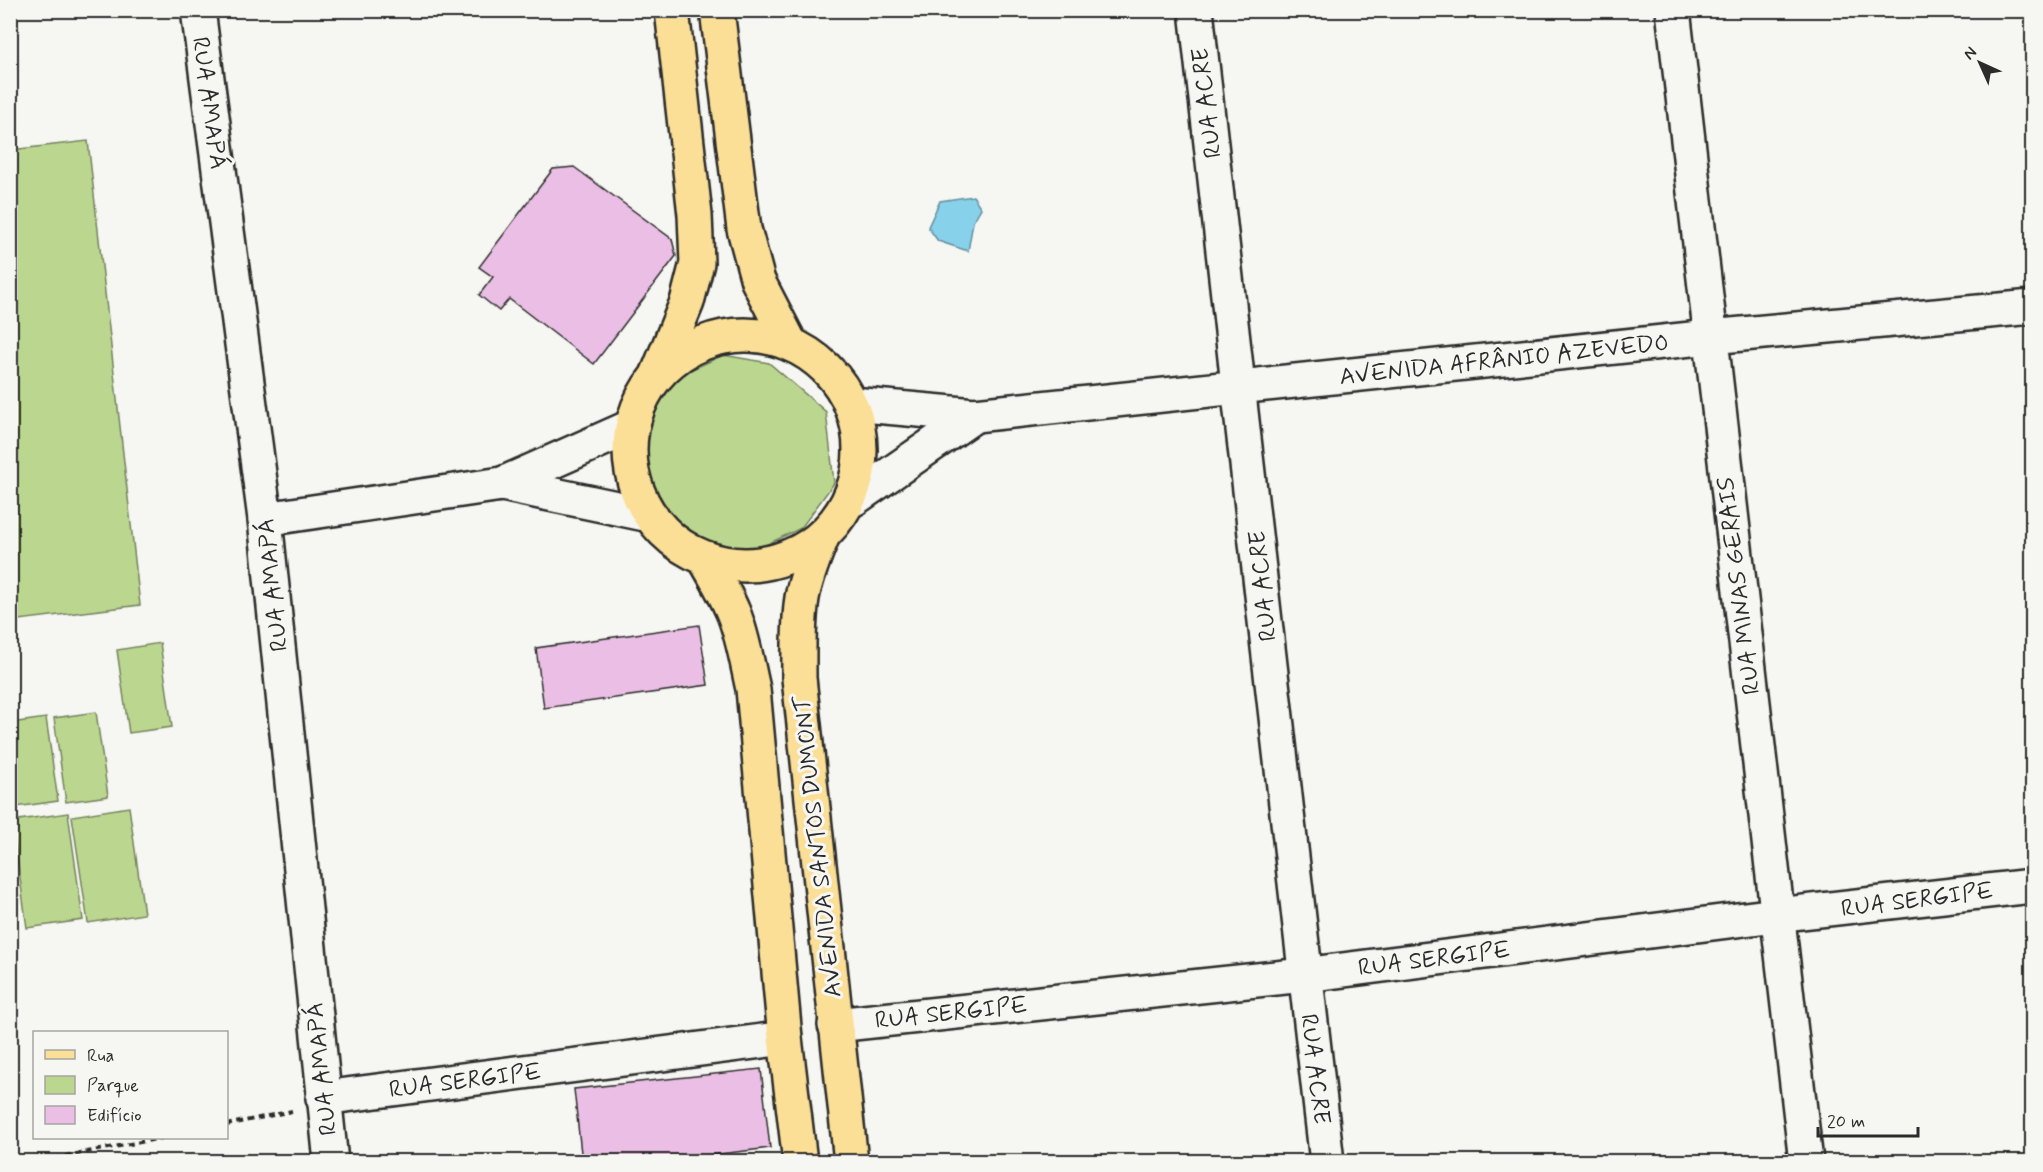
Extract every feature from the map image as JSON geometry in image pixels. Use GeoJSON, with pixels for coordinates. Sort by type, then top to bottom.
{"type":"FeatureCollection","features":[{"type":"Feature","properties":{"kind":"main road"},"geometry":{"type":"LineString","coordinates":[[628,428],[639,404],[657,376],[687,302],[697,263],[695,215],[672,10]]}},
{"type":"Feature","properties":{"kind":"main road"},"geometry":{"type":"LineString","coordinates":[[717,10],[744,229],[758,281],[790,343]]}},
{"type":"Feature","properties":{"kind":"main road"},"geometry":{"type":"LineString","coordinates":[[657,376],[684,352],[718,338],[755,334],[790,343],[818,360],[839,382],[852,404],[861,444],[854,499]]}},
{"type":"Feature","properties":{"kind":"main road","name":"AVENIDA SANTOS DUMONT"},"geometry":{"type":"LineString","coordinates":[[628,428],[632,475],[645,514],[672,539],[705,559],[736,566],[767,564],[798,553],[823,535],[854,499]]}},
{"type":"Feature","properties":{"kind":"main road","name":"AVENIDA SANTOS DUMONT"},"geometry":{"type":"LineString","coordinates":[[823,535],[802,596],[799,678],[851,1161]]}},
{"type":"Feature","properties":{"kind":"main road","name":"AVENIDA SANTOS DUMONT"},"geometry":{"type":"LineString","coordinates":[[705,559],[722,587],[734,614],[753,689],[785,1038],[800,1161]]}},
{"type":"Feature","properties":{"kind":"street","name":"RUA AMAPÁ"},"geometry":{"type":"LineString","coordinates":[[198,10],[265,519],[330,1161]]}},
{"type":"Feature","properties":{"kind":"street","name":"RUA ACRE"},"geometry":{"type":"LineString","coordinates":[[1196,10],[1304,975],[1328,1161]]}},
{"type":"Feature","properties":{"kind":"street","name":"RUA MINAS GERAIS"},"geometry":{"type":"LineString","coordinates":[[1673,10],[1806,1161]]}},
{"type":"Feature","properties":{"kind":"street","name":"AVENIDA AFRÂNIO AZEVEDO"},"geometry":{"type":"LineString","coordinates":[[852,404],[975,415],[1710,337],[2032,307]]}},
{"type":"Feature","properties":{"kind":"street","name":"AVENIDA AFRÂNIO AZEVEDO"},"geometry":{"type":"LineString","coordinates":[[854,499],[975,415]]}},
{"type":"Feature","properties":{"kind":"street"},"geometry":{"type":"LineString","coordinates":[[265,519],[502,484],[628,428]]}},
{"type":"Feature","properties":{"kind":"street"},"geometry":{"type":"LineString","coordinates":[[502,484],[645,514]]}},
{"type":"Feature","properties":{"kind":"street","name":"RUA SERGIPE"},"geometry":{"type":"LineString","coordinates":[[835,1025],[1304,975],[1776,915],[2032,886]]}},
{"type":"Feature","properties":{"kind":"street","name":"RUA SERGIPE"},"geometry":{"type":"LineString","coordinates":[[323,1098],[785,1038]]}},
{"type":"Feature","properties":{"kind":"path"},"geometry":{"type":"LineString","coordinates":[[228,1125],[286,1113],[323,1098]]}},
{"type":"Feature","properties":{"kind":"path"},"geometry":{"type":"LineString","coordinates":[[34,1161],[151,1139]]}},
{"type":"Feature","properties":{"kind":"green space"},"geometry":{"type":"Polygon","coordinates":[[[88,141],[140,605],[11,621],[11,150],[88,141]]]}},
{"type":"Feature","properties":{"kind":"green space"},"geometry":{"type":"Polygon","coordinates":[[[723,355],[769,363],[826,412],[834,483],[801,528],[747,554],[706,545],[650,499],[642,425],[680,375],[723,355]]]}},
{"type":"Feature","properties":{"kind":"green space"},"geometry":{"type":"Polygon","coordinates":[[[160,643],[172,727],[129,733],[117,650],[160,643]]]}},
{"type":"Feature","properties":{"kind":"green space"},"geometry":{"type":"Polygon","coordinates":[[[96,712],[108,796],[66,802],[54,718],[96,712]]]}},
{"type":"Feature","properties":{"kind":"green space"},"geometry":{"type":"Polygon","coordinates":[[[46,718],[58,801],[16,807],[10,768],[11,723],[46,718]]]}},
{"type":"Feature","properties":{"kind":"green space"},"geometry":{"type":"Polygon","coordinates":[[[129,807],[144,914],[88,923],[72,816],[129,807]]]}},
{"type":"Feature","properties":{"kind":"green space"},"geometry":{"type":"Polygon","coordinates":[[[68,813],[83,920],[27,928],[12,821],[68,813]]]}},
{"type":"Feature","properties":{"kind":"water"},"geometry":{"type":"Polygon","coordinates":[[[973,196],[981,208],[973,222],[968,251],[938,241],[928,227],[940,201],[973,196]]]}},
{"type":"Feature","properties":{"kind":"building"},"geometry":{"type":"Polygon","coordinates":[[[574,167],[672,239],[676,256],[594,364],[509,299],[499,311],[479,295],[493,277],[479,267],[553,169],[574,167]]]}},
{"type":"Feature","properties":{"kind":"building"},"geometry":{"type":"Polygon","coordinates":[[[699,625],[708,685],[544,708],[536,648],[699,625]]]}},
{"type":"Feature","properties":{"kind":"building"},"geometry":{"type":"Polygon","coordinates":[[[761,1069],[770,1148],[652,1162],[582,1162],[574,1089],[761,1069]]]}}]}
